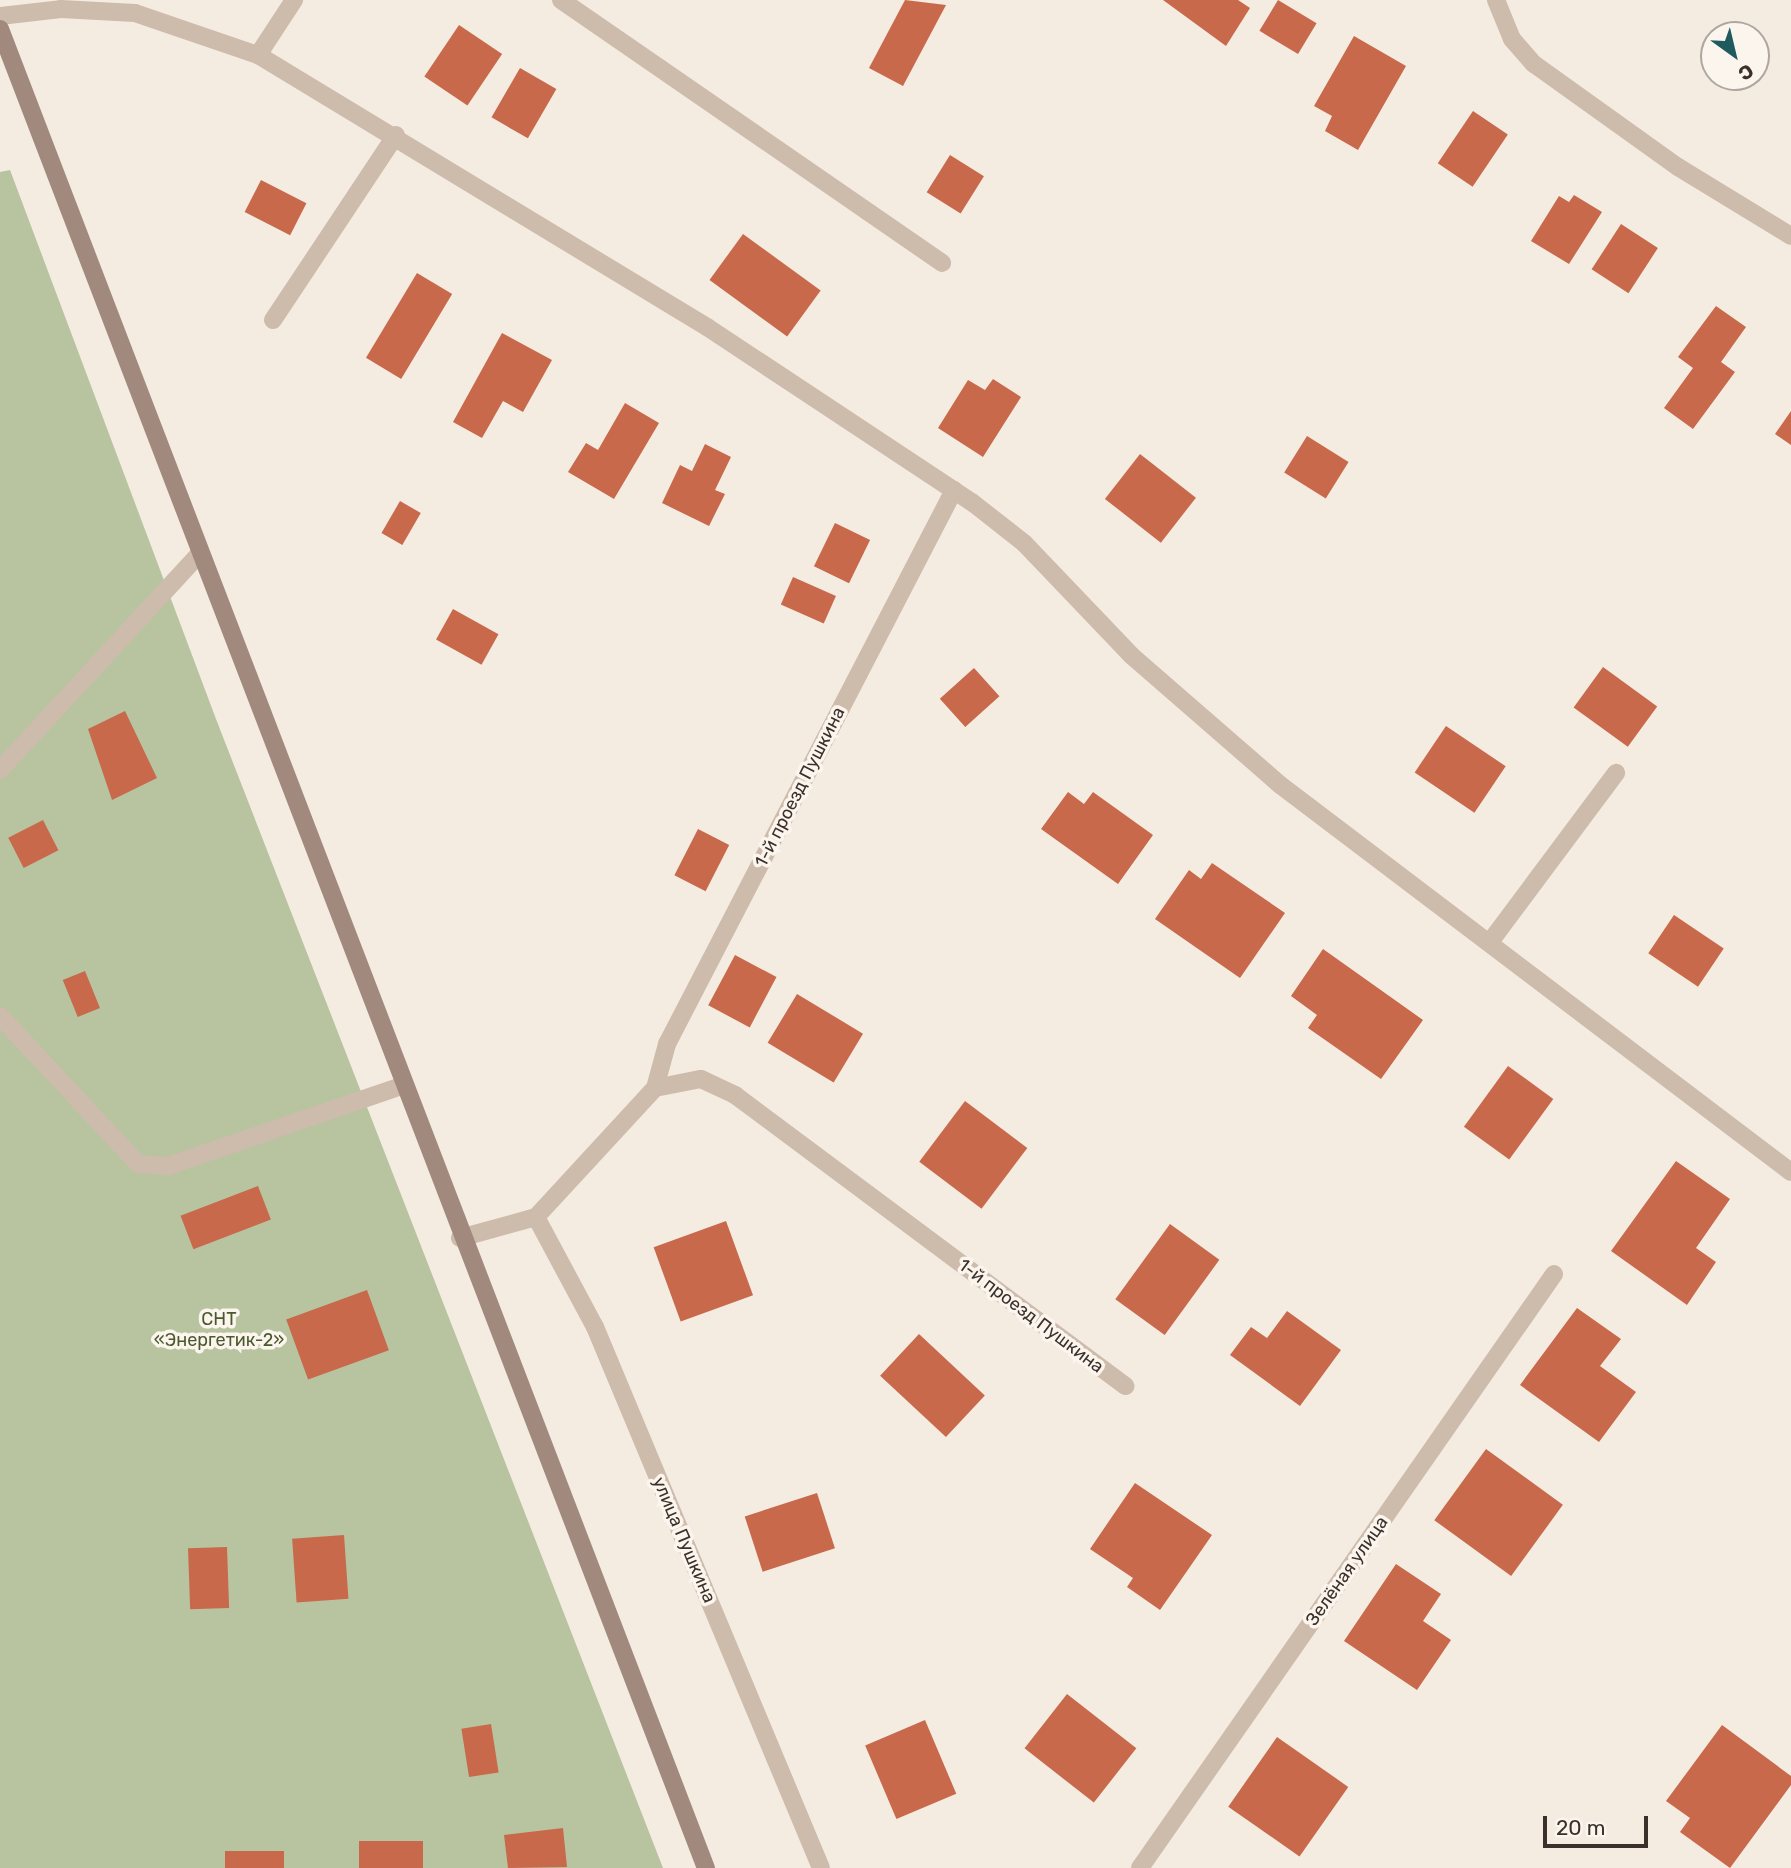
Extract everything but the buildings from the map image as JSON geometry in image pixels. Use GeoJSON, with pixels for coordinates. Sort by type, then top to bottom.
{"type":"FeatureCollection","features":[{"type":"Feature","properties":{"kind":"main road"},"geometry":{"type":"LineString","coordinates":[[0,29],[401,1086],[706,1868]]}},
{"type":"Feature","properties":{"kind":"street"},"geometry":{"type":"LineString","coordinates":[[258,55],[294,0]]}},
{"type":"Feature","properties":{"kind":"street"},"geometry":{"type":"LineString","coordinates":[[561,0],[942,262]]}},
{"type":"Feature","properties":{"kind":"street"},"geometry":{"type":"LineString","coordinates":[[1496,0],[1512,39],[1534,64],[1678,167],[1791,236]]}},
{"type":"Feature","properties":{"kind":"street"},"geometry":{"type":"LineString","coordinates":[[0,16],[61,9],[135,13],[258,55],[396,135],[954,490],[1024,543],[1132,656],[1279,784],[1791,1172]]}},
{"type":"Feature","properties":{"kind":"street"},"geometry":{"type":"LineString","coordinates":[[273,320],[396,135]]}},
{"type":"Feature","properties":{"kind":"street","name":"1-й проезд Пушкина"},"geometry":{"type":"LineString","coordinates":[[536,1217],[655,1088],[667,1044],[954,490]]}},
{"type":"Feature","properties":{"kind":"street"},"geometry":{"type":"LineString","coordinates":[[0,770],[199,554]]}},
{"type":"Feature","properties":{"kind":"street"},"geometry":{"type":"LineString","coordinates":[[1490,942],[1616,773]]}},
{"type":"Feature","properties":{"kind":"street"},"geometry":{"type":"LineString","coordinates":[[0,1016],[138,1164],[168,1166],[401,1086]]}},
{"type":"Feature","properties":{"kind":"street","name":"1-й проезд Пушкина"},"geometry":{"type":"LineString","coordinates":[[655,1088],[701,1079],[735,1095],[1126,1386]]}},
{"type":"Feature","properties":{"kind":"street"},"geometry":{"type":"LineString","coordinates":[[460,1238],[536,1217]]}},
{"type":"Feature","properties":{"kind":"street","name":"улица Пушкина"},"geometry":{"type":"LineString","coordinates":[[536,1217],[595,1327],[821,1868]]}},
{"type":"Feature","properties":{"kind":"street","name":"Зелёная улица"},"geometry":{"type":"LineString","coordinates":[[1140,1868],[1554,1274]]}},
{"type":"Feature","properties":{"kind":"green space","name":"СНТ «Энергетик-2»"},"geometry":{"type":"Polygon","coordinates":[[[10,170],[216,719],[663,1868],[0,1868],[0,172],[10,170]]]}}]}
